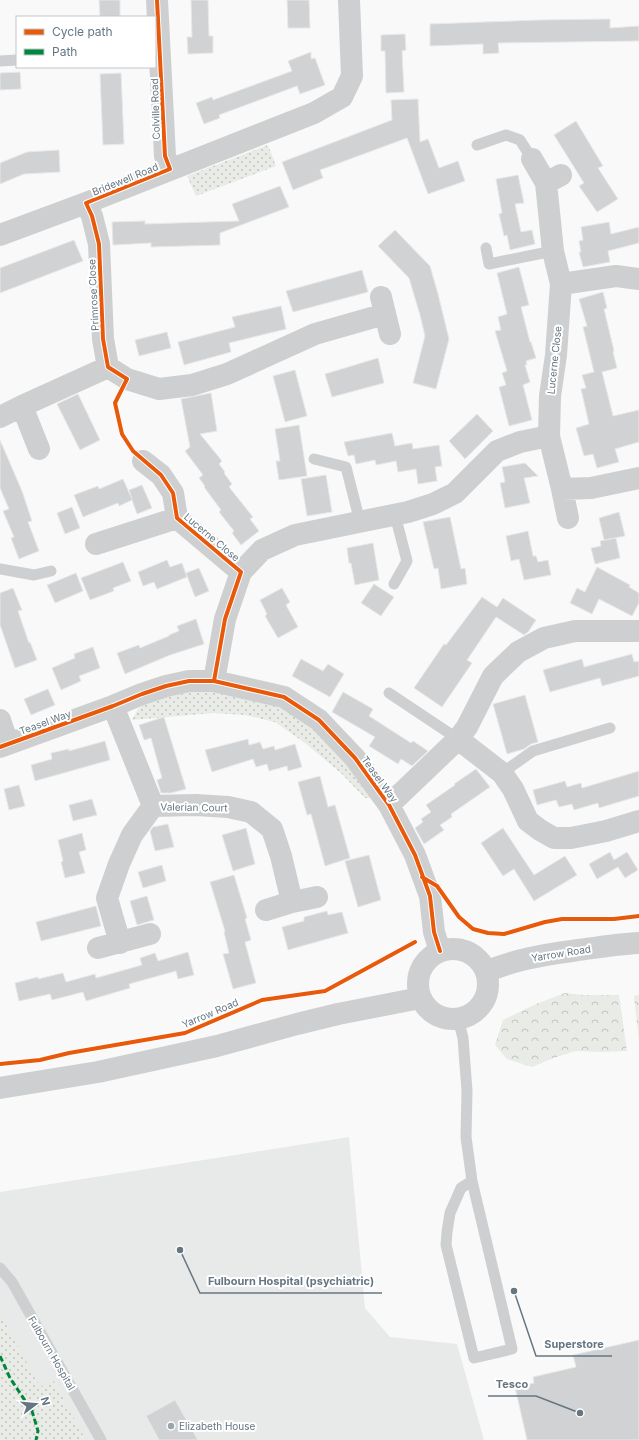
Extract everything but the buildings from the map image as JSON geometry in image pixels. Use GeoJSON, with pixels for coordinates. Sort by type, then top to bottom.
{"type":"FeatureCollection","features":[{"type":"Feature","properties":{"kind":"street","name":"Colville Road"},"geometry":{"type":"LineString","coordinates":[[157,0],[158,55],[164,156],[170,169]]}},
{"type":"Feature","properties":{"kind":"street","name":"Bridewell Road"},"geometry":{"type":"LineString","coordinates":[[0,235],[314,114],[342,97],[352,76],[349,0]]}},
{"type":"Feature","properties":{"kind":"street","name":"Lucerne Close"},"geometry":{"type":"LineString","coordinates":[[532,160],[554,179],[553,251],[561,284],[556,355],[550,396],[549,436],[568,518]]}},
{"type":"Feature","properties":{"kind":"street","name":"Primrose Close"},"geometry":{"type":"LineString","coordinates":[[86,203],[92,216],[99,244],[103,339],[108,367]]}},
{"type":"Feature","properties":{"kind":"street"},"geometry":{"type":"LineString","coordinates":[[561,284],[616,276],[639,279]]}},
{"type":"Feature","properties":{"kind":"street"},"geometry":{"type":"LineString","coordinates":[[0,417],[108,367],[126,379],[159,389],[192,385],[227,374],[315,334],[385,315]]}},
{"type":"Feature","properties":{"kind":"street"},"geometry":{"type":"LineString","coordinates":[[22,406],[39,449]]}},
{"type":"Feature","properties":{"kind":"street","name":"Lucerne Close"},"geometry":{"type":"LineString","coordinates":[[214,681],[225,619],[242,572],[262,550],[295,535],[395,515],[433,504],[455,493],[497,451],[520,442],[549,436]]}},
{"type":"Feature","properties":{"kind":"street","name":"Lucerne Close"},"geometry":{"type":"LineString","coordinates":[[143,461],[161,475],[173,493],[177,518],[242,572]]}},
{"type":"Feature","properties":{"kind":"street"},"geometry":{"type":"LineString","coordinates":[[562,489],[591,488],[639,478]]}},
{"type":"Feature","properties":{"kind":"street","name":"Lucerne Close"},"geometry":{"type":"LineString","coordinates":[[96,544],[177,518]]}},
{"type":"Feature","properties":{"kind":"street"},"geometry":{"type":"LineString","coordinates":[[389,805],[458,739],[467,727],[493,676],[518,652],[544,638],[575,631],[639,631]]}},
{"type":"Feature","properties":{"kind":"street","name":"Teasel Way"},"geometry":{"type":"LineString","coordinates":[[4,746],[142,694],[166,686],[189,681],[214,681],[284,697],[319,720],[355,758],[389,805],[414,855],[430,896],[434,932],[440,951]]}},
{"type":"Feature","properties":{"kind":"street","name":"Valerian Court"},"geometry":{"type":"LineString","coordinates":[[113,706],[153,806]]}},
{"type":"Feature","properties":{"kind":"street"},"geometry":{"type":"LineString","coordinates":[[0,720],[4,746]]}},
{"type":"Feature","properties":{"kind":"street"},"geometry":{"type":"LineString","coordinates":[[458,739],[502,773],[514,789],[528,821],[554,838],[578,837],[639,822]]}},
{"type":"Feature","properties":{"kind":"street","name":"Valerian Court"},"geometry":{"type":"LineString","coordinates":[[153,806],[196,805],[228,807],[252,812],[272,829],[281,856],[292,902]]}},
{"type":"Feature","properties":{"kind":"street","name":"Valerian Court"},"geometry":{"type":"LineString","coordinates":[[120,943],[107,898],[119,864],[132,835],[153,806]]}},
{"type":"Feature","properties":{"kind":"street"},"geometry":{"type":"LineString","coordinates":[[266,910],[292,902],[317,897]]}},
{"type":"Feature","properties":{"kind":"street"},"geometry":{"type":"LineString","coordinates":[[98,948],[150,934]]}},
{"type":"Feature","properties":{"kind":"street","name":"Yarrow Road"},"geometry":{"type":"LineString","coordinates":[[486,972],[502,965],[538,956],[616,944],[639,943]]}},
{"type":"Feature","properties":{"kind":"street"},"geometry":{"type":"LineString","coordinates":[[451,948],[462,950],[481,962],[486,972],[488,990],[481,1006],[467,1016],[458,1019],[440,1017],[428,1009],[420,998],[417,989],[420,970],[428,958],[440,951],[451,948]]}},
{"type":"Feature","properties":{"kind":"street"},"geometry":{"type":"LineString","coordinates":[[0,1088],[98,1072],[216,1046],[338,1014],[420,998]]}},
{"type":"Feature","properties":{"kind":"lane"},"geometry":{"type":"LineString","coordinates":[[0,61],[16,60]]}},
{"type":"Feature","properties":{"kind":"lane"},"geometry":{"type":"LineString","coordinates":[[477,145],[506,135],[520,140],[532,160]]}},
{"type":"Feature","properties":{"kind":"lane"},"geometry":{"type":"LineString","coordinates":[[486,248],[489,264],[553,251]]}},
{"type":"Feature","properties":{"kind":"lane"},"geometry":{"type":"LineString","coordinates":[[314,459],[346,467],[360,522]]}},
{"type":"Feature","properties":{"kind":"lane"},"geometry":{"type":"LineString","coordinates":[[394,584],[407,561],[395,515]]}},
{"type":"Feature","properties":{"kind":"lane"},"geometry":{"type":"LineString","coordinates":[[0,569],[34,575],[51,571]]}},
{"type":"Feature","properties":{"kind":"lane"},"geometry":{"type":"LineString","coordinates":[[389,693],[458,739]]}},
{"type":"Feature","properties":{"kind":"lane"},"geometry":{"type":"LineString","coordinates":[[502,773],[533,751],[610,728]]}},
{"type":"Feature","properties":{"kind":"lane"},"geometry":{"type":"LineString","coordinates":[[458,1019],[463,1038],[467,1091],[466,1137],[472,1181],[512,1348],[474,1358],[446,1246],[450,1213],[461,1188],[472,1181]]}},
{"type":"Feature","properties":{"kind":"lane","name":"Fulbourn Hospital"},"geometry":{"type":"LineString","coordinates":[[0,1268],[12,1282],[101,1440]]}},
{"type":"Feature","properties":{"kind":"shaded area"},"geometry":{"type":"Polygon","coordinates":[[[349,1137],[365,1308],[390,1337],[457,1344],[484,1440],[0,1440],[0,1192],[349,1137]]]}},
{"type":"Feature","properties":{"kind":"green space"},"geometry":{"type":"Polygon","coordinates":[[[268,145],[276,166],[196,196],[187,176],[268,145]]]}},
{"type":"Feature","properties":{"kind":"green space"},"geometry":{"type":"Polygon","coordinates":[[[215,690],[267,701],[293,713],[320,733],[342,755],[374,798],[365,798],[342,774],[305,743],[275,722],[245,715],[213,713],[132,720],[138,709],[149,700],[184,691],[215,690]]]}},
{"type":"Feature","properties":{"kind":"green space"},"geometry":{"type":"Polygon","coordinates":[[[565,993],[584,995],[619,995],[627,1051],[576,1051],[553,1058],[532,1067],[507,1059],[495,1045],[503,1020],[536,1004],[565,993]]]}},
{"type":"Feature","properties":{"kind":"green space"},"geometry":{"type":"Polygon","coordinates":[[[639,995],[639,1041],[634,996],[639,995]]]}},
{"type":"Feature","properties":{"kind":"green space"},"geometry":{"type":"Polygon","coordinates":[[[0,1314],[40,1387],[53,1380],[86,1440],[0,1440],[0,1314]]]}},
{"type":"Feature","properties":{"kind":"marked path"},"geometry":{"type":"LineString","coordinates":[[0,1356],[10,1378],[32,1411],[38,1431],[36,1440]]}},
{"type":"Feature","properties":{"kind":"cycle path"},"geometry":{"type":"LineString","coordinates":[[157,0],[165,156],[170,169],[86,203],[92,216],[99,244],[103,339],[108,367],[127,379],[115,403],[122,434],[133,451],[161,475],[173,493],[177,518],[241,572],[225,619],[214,681]]}},
{"type":"Feature","properties":{"kind":"cycle path"},"geometry":{"type":"LineString","coordinates":[[0,747],[142,694],[166,686],[189,681],[214,681],[284,697],[319,720],[355,758],[389,805],[415,855],[430,896],[434,932],[440,951]]}},
{"type":"Feature","properties":{"kind":"cycle path"},"geometry":{"type":"LineString","coordinates":[[422,877],[437,886],[459,917],[473,929],[488,933],[504,934],[545,922],[562,919],[614,919],[639,916]]}},
{"type":"Feature","properties":{"kind":"cycle path"},"geometry":{"type":"LineString","coordinates":[[0,1064],[40,1060],[69,1053],[185,1033],[262,1000],[325,991],[415,942]]}},
{"type":"Feature","properties":{"kind":"place","name":"Fulbourn Hospital (psychiatric)"},"geometry":{"type":"Point","coordinates":[180,1250]}},
{"type":"Feature","properties":{"kind":"place","name":"Superstore"},"geometry":{"type":"Point","coordinates":[514,1291]}},
{"type":"Feature","properties":{"kind":"place","name":"Tesco"},"geometry":{"type":"Point","coordinates":[580,1413]}},
{"type":"Feature","properties":{"kind":"place","name":"Elizabeth House"},"geometry":{"type":"Point","coordinates":[171,1426]}}]}
